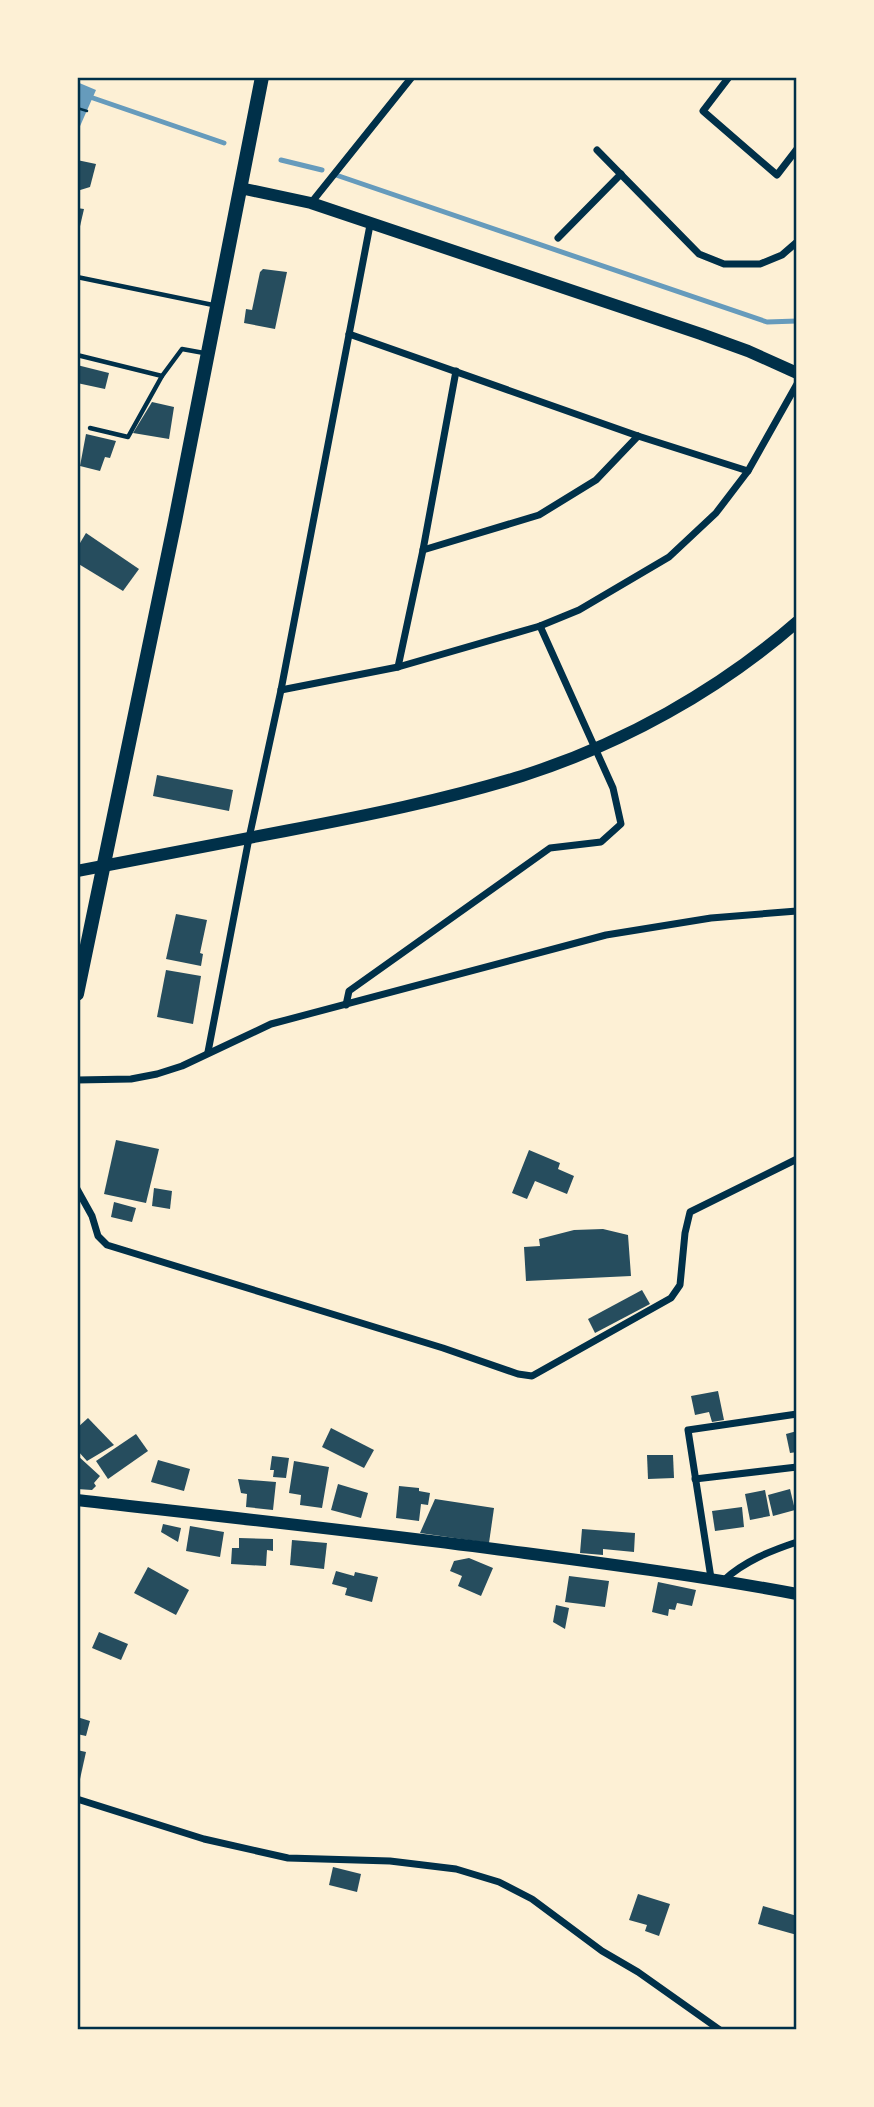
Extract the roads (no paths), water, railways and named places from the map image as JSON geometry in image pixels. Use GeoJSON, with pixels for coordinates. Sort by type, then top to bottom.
{"type":"FeatureCollection","features":[{"type":"Feature","properties":{"kind":"main road"},"geometry":{"type":"LineString","coordinates":[[77,994],[82,948],[104,866],[262,77]]}},
{"type":"Feature","properties":{"kind":"street"},"geometry":{"type":"LineString","coordinates":[[311,204],[412,77]]}},
{"type":"Feature","properties":{"kind":"street"},"geometry":{"type":"LineString","coordinates":[[729,77],[703,111],[777,175],[797,149]]}},
{"type":"Feature","properties":{"kind":"street"},"geometry":{"type":"LineString","coordinates":[[597,150],[699,254],[724,264],[760,264],[782,256],[797,242]]}},
{"type":"Feature","properties":{"kind":"street"},"geometry":{"type":"LineString","coordinates":[[558,238],[621,174]]}},
{"type":"Feature","properties":{"kind":"street"},"geometry":{"type":"LineString","coordinates":[[240,188],[311,204],[701,334],[797,373]]}},
{"type":"Feature","properties":{"kind":"street"},"geometry":{"type":"LineString","coordinates":[[208,1052],[370,225]]}},
{"type":"Feature","properties":{"kind":"street"},"geometry":{"type":"LineString","coordinates":[[349,334],[638,436],[748,471]]}},
{"type":"Feature","properties":{"kind":"street"},"geometry":{"type":"LineString","coordinates":[[398,667],[456,371]]}},
{"type":"Feature","properties":{"kind":"street"},"geometry":{"type":"LineString","coordinates":[[281,690],[398,667],[540,626],[579,610],[668,557],[716,513],[748,471],[797,384]]}},
{"type":"Feature","properties":{"kind":"street"},"geometry":{"type":"LineString","coordinates":[[423,550],[539,515],[596,480],[638,436]]}},
{"type":"Feature","properties":{"kind":"street"},"geometry":{"type":"LineString","coordinates":[[77,872],[381,812],[467,792],[524,775],[594,748],[692,698],[734,672],[797,622]]}},
{"type":"Feature","properties":{"kind":"street"},"geometry":{"type":"LineString","coordinates":[[346,1004],[349,991],[550,848],[601,842],[621,824],[613,788],[540,626]]}},
{"type":"Feature","properties":{"kind":"street"},"geometry":{"type":"LineString","coordinates":[[77,1080],[131,1079],[157,1074],[182,1066],[271,1024],[606,935],[711,918],[797,911]]}},
{"type":"Feature","properties":{"kind":"street"},"geometry":{"type":"LineString","coordinates":[[77,1189],[92,1216],[98,1236],[107,1245],[443,1348],[518,1374],[532,1376],[671,1298],[680,1285],[684,1233],[690,1212],[797,1159]]}},
{"type":"Feature","properties":{"kind":"street"},"geometry":{"type":"LineString","coordinates":[[717,1579],[695,1479],[688,1430],[797,1414]]}},
{"type":"Feature","properties":{"kind":"street"},"geometry":{"type":"LineString","coordinates":[[695,1479],[797,1468]]}},
{"type":"Feature","properties":{"kind":"street"},"geometry":{"type":"LineString","coordinates":[[77,1500],[464,1545],[717,1579],[797,1594]]}},
{"type":"Feature","properties":{"kind":"street"},"geometry":{"type":"LineString","coordinates":[[717,1579],[767,1553],[797,1542]]}},
{"type":"Feature","properties":{"kind":"street"},"geometry":{"type":"LineString","coordinates":[[77,1799],[204,1839],[288,1858],[390,1861],[456,1869],[499,1882],[532,1899],[602,1951],[638,1972],[720,2030]]}},
{"type":"Feature","properties":{"kind":"lane"},"geometry":{"type":"LineString","coordinates":[[77,277],[217,306]]}},
{"type":"Feature","properties":{"kind":"lane"},"geometry":{"type":"LineString","coordinates":[[90,428],[128,437],[162,376],[182,349],[208,354]]}},
{"type":"Feature","properties":{"kind":"lane"},"geometry":{"type":"LineString","coordinates":[[77,355],[162,376]]}},
{"type":"Feature","properties":{"kind":"water"},"geometry":{"type":"Polygon","coordinates":[[[77,82],[96,90],[77,133],[77,82]]]}},
{"type":"Feature","properties":{"kind":"waterway"},"geometry":{"type":"LineString","coordinates":[[93,98],[224,143]]}},
{"type":"Feature","properties":{"kind":"waterway"},"geometry":{"type":"LineString","coordinates":[[281,160],[322,170]]}},
{"type":"Feature","properties":{"kind":"waterway"},"geometry":{"type":"LineString","coordinates":[[336,175],[767,322],[797,321]]}}]}
